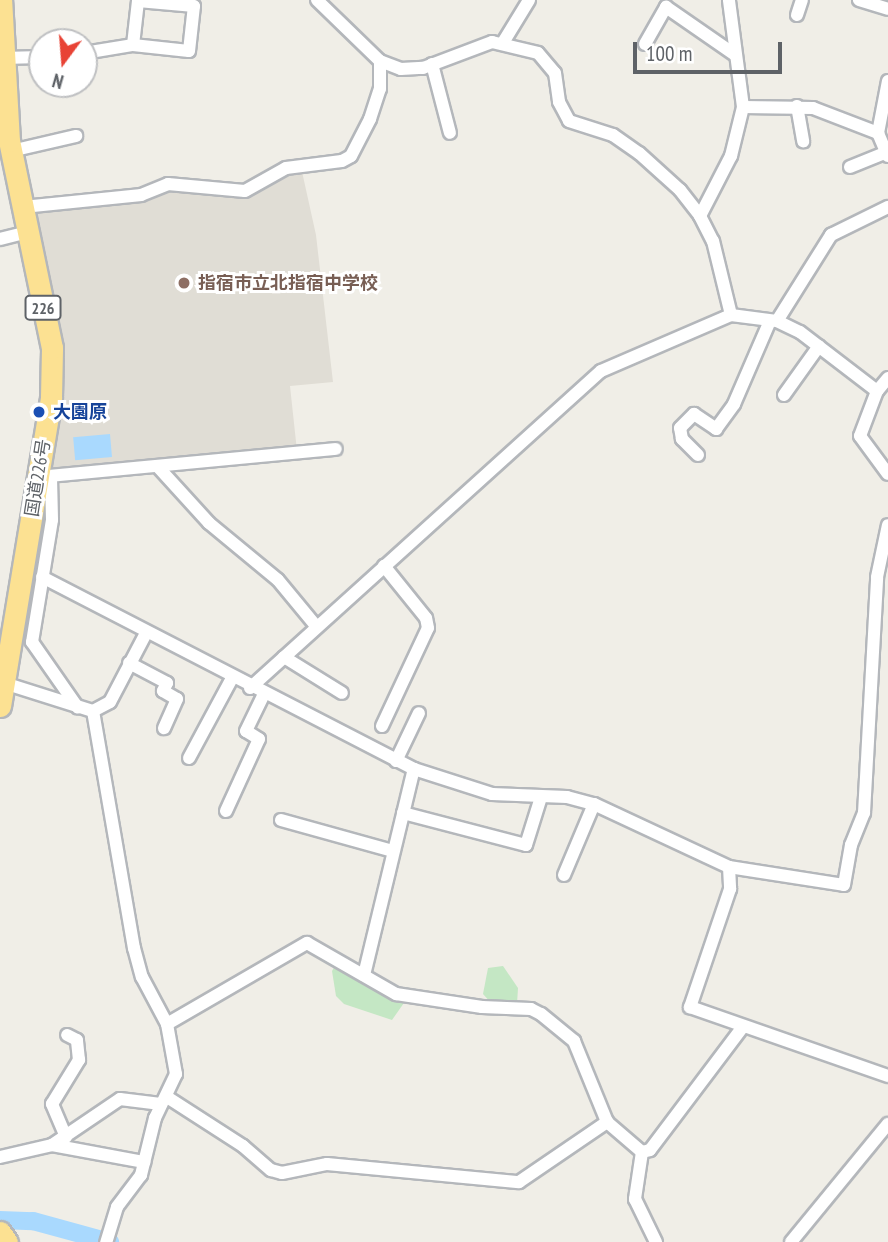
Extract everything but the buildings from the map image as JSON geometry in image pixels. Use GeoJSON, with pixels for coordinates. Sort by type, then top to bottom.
{"type":"FeatureCollection","features":[{"type":"Feature","properties":{"kind":"highway","name":"国道226号"},"geometry":{"type":"LineString","coordinates":[[0,706],[8,612],[45,478],[52,348],[11,151],[2,58],[1,0]]}},
{"type":"Feature","properties":{"kind":"street"},"geometry":{"type":"LineString","coordinates":[[317,0],[380,61],[401,69],[432,64],[478,45],[504,41],[538,53],[549,63],[559,102],[569,121],[621,140],[680,190],[699,216],[713,242],[731,315]]}},
{"type":"Feature","properties":{"kind":"street"},"geometry":{"type":"LineString","coordinates":[[504,41],[529,0]]}},
{"type":"Feature","properties":{"kind":"street"},"geometry":{"type":"LineString","coordinates":[[699,216],[731,156],[743,107],[729,0]]}},
{"type":"Feature","properties":{"kind":"street"},"geometry":{"type":"LineString","coordinates":[[797,15],[802,0]]}},
{"type":"Feature","properties":{"kind":"street"},"geometry":{"type":"LineString","coordinates":[[859,0],[888,9]]}},
{"type":"Feature","properties":{"kind":"street"},"geometry":{"type":"LineString","coordinates":[[98,51],[133,46],[189,51],[194,6],[138,1],[133,46]]}},
{"type":"Feature","properties":{"kind":"street"},"geometry":{"type":"LineString","coordinates":[[645,44],[666,7],[734,54]]}},
{"type":"Feature","properties":{"kind":"street"},"geometry":{"type":"LineString","coordinates":[[2,58],[28,57]]}},
{"type":"Feature","properties":{"kind":"street"},"geometry":{"type":"LineString","coordinates":[[23,207],[141,195],[168,184],[245,191],[286,168],[342,161],[351,156],[370,119],[380,89],[380,61]]}},
{"type":"Feature","properties":{"kind":"street"},"geometry":{"type":"LineString","coordinates":[[432,64],[450,133]]}},
{"type":"Feature","properties":{"kind":"street"},"geometry":{"type":"LineString","coordinates":[[850,167],[887,154],[878,133],[888,81]]}},
{"type":"Feature","properties":{"kind":"street"},"geometry":{"type":"LineString","coordinates":[[743,107],[797,106],[827,112],[878,133]]}},
{"type":"Feature","properties":{"kind":"street"},"geometry":{"type":"LineString","coordinates":[[797,106],[803,142]]}},
{"type":"Feature","properties":{"kind":"street"},"geometry":{"type":"LineString","coordinates":[[11,151],[76,136]]}},
{"type":"Feature","properties":{"kind":"street"},"geometry":{"type":"LineString","coordinates":[[698,455],[682,439],[680,428],[694,414],[716,429],[734,404],[773,321],[831,235],[888,207]]}},
{"type":"Feature","properties":{"kind":"street"},"geometry":{"type":"LineString","coordinates":[[0,239],[28,232]]}},
{"type":"Feature","properties":{"kind":"street"},"geometry":{"type":"LineString","coordinates":[[250,688],[589,380],[731,315],[773,321],[819,346],[877,391]]}},
{"type":"Feature","properties":{"kind":"street"},"geometry":{"type":"LineString","coordinates":[[784,395],[819,346]]}},
{"type":"Feature","properties":{"kind":"street"},"geometry":{"type":"LineString","coordinates":[[888,378],[877,391],[860,436],[888,474]]}},
{"type":"Feature","properties":{"kind":"street"},"geometry":{"type":"LineString","coordinates":[[78,708],[32,642],[52,520],[45,478],[336,449]]}},
{"type":"Feature","properties":{"kind":"street"},"geometry":{"type":"LineString","coordinates":[[159,468],[209,523],[278,580],[316,626]]}},
{"type":"Feature","properties":{"kind":"street"},"geometry":{"type":"LineString","coordinates":[[41,578],[250,688],[414,769],[492,794],[567,797],[594,804],[729,867],[844,885],[851,845],[864,813],[877,577],[888,525]]}},
{"type":"Feature","properties":{"kind":"street"},"geometry":{"type":"LineString","coordinates":[[382,726],[428,628],[426,618],[403,595],[384,566]]}},
{"type":"Feature","properties":{"kind":"street"},"geometry":{"type":"LineString","coordinates":[[4,682],[93,711],[110,702],[146,633]]}},
{"type":"Feature","properties":{"kind":"street"},"geometry":{"type":"LineString","coordinates":[[284,657],[342,693]]}},
{"type":"Feature","properties":{"kind":"street"},"geometry":{"type":"LineString","coordinates":[[129,663],[167,683],[163,691],[177,699],[164,728]]}},
{"type":"Feature","properties":{"kind":"street"},"geometry":{"type":"LineString","coordinates":[[189,758],[232,678]]}},
{"type":"Feature","properties":{"kind":"street"},"geometry":{"type":"LineString","coordinates":[[226,811],[258,739],[246,731],[264,694]]}},
{"type":"Feature","properties":{"kind":"street"},"geometry":{"type":"LineString","coordinates":[[93,711],[134,948],[142,977],[167,1024],[176,1074],[164,1100],[144,1162],[113,1218],[106,1242]]}},
{"type":"Feature","properties":{"kind":"street"},"geometry":{"type":"LineString","coordinates":[[396,761],[419,713]]}},
{"type":"Feature","properties":{"kind":"street"},"geometry":{"type":"LineString","coordinates":[[364,975],[414,769]]}},
{"type":"Feature","properties":{"kind":"street"},"geometry":{"type":"LineString","coordinates":[[403,813],[526,845],[541,797]]}},
{"type":"Feature","properties":{"kind":"street"},"geometry":{"type":"LineString","coordinates":[[564,875],[594,804]]}},
{"type":"Feature","properties":{"kind":"street"},"geometry":{"type":"LineString","coordinates":[[281,820],[393,851]]}},
{"type":"Feature","properties":{"kind":"street"},"geometry":{"type":"LineString","coordinates":[[729,867],[730,889],[690,1007],[742,1028],[888,1076]]}},
{"type":"Feature","properties":{"kind":"street"},"geometry":{"type":"LineString","coordinates":[[167,1024],[243,982],[297,946],[307,943],[396,994],[482,1007],[531,1009],[541,1014],[574,1041],[607,1122],[642,1152]]}},
{"type":"Feature","properties":{"kind":"street"},"geometry":{"type":"LineString","coordinates":[[642,1152],[650,1150],[742,1028]]}},
{"type":"Feature","properties":{"kind":"street"},"geometry":{"type":"LineString","coordinates":[[66,1035],[78,1040],[79,1060],[52,1104],[66,1137]]}},
{"type":"Feature","properties":{"kind":"street"},"geometry":{"type":"LineString","coordinates":[[0,1157],[52,1145],[120,1099],[164,1100],[243,1146],[271,1170],[282,1173],[327,1164],[519,1182],[607,1122]]}},
{"type":"Feature","properties":{"kind":"street"},"geometry":{"type":"LineString","coordinates":[[791,1242],[888,1124]]}},
{"type":"Feature","properties":{"kind":"street"},"geometry":{"type":"LineString","coordinates":[[52,1145],[144,1162]]}},
{"type":"Feature","properties":{"kind":"street"},"geometry":{"type":"LineString","coordinates":[[642,1152],[635,1199],[656,1242]]}},
{"type":"Feature","properties":{"kind":"shaded area","name":"指宿市立北指宿中学校"},"geometry":{"type":"Polygon","coordinates":[[[301,167],[316,235],[333,382],[290,386],[297,451],[52,473],[59,381],[29,211],[170,188],[235,196],[256,192],[280,175],[301,167]]]}},
{"type":"Feature","properties":{"kind":"green space"},"geometry":{"type":"Polygon","coordinates":[[[335,966],[406,1000],[392,1020],[344,1004],[336,996],[332,971],[335,966]]]}},
{"type":"Feature","properties":{"kind":"green space"},"geometry":{"type":"Polygon","coordinates":[[[503,966],[518,988],[517,1004],[492,1004],[483,994],[488,968],[503,966]]]}},
{"type":"Feature","properties":{"kind":"water"},"geometry":{"type":"Polygon","coordinates":[[[110,434],[112,457],[75,460],[73,437],[110,434]]]}},
{"type":"Feature","properties":{"kind":"waterway"},"geometry":{"type":"LineString","coordinates":[[0,1220],[33,1221],[110,1242]]}},
{"type":"Feature","properties":{"kind":"place","name":"指宿市立北指宿中学校"},"geometry":{"type":"Point","coordinates":[184,283]}},
{"type":"Feature","properties":{"kind":"place","name":"大園原"},"geometry":{"type":"Point","coordinates":[39,412]}}]}
